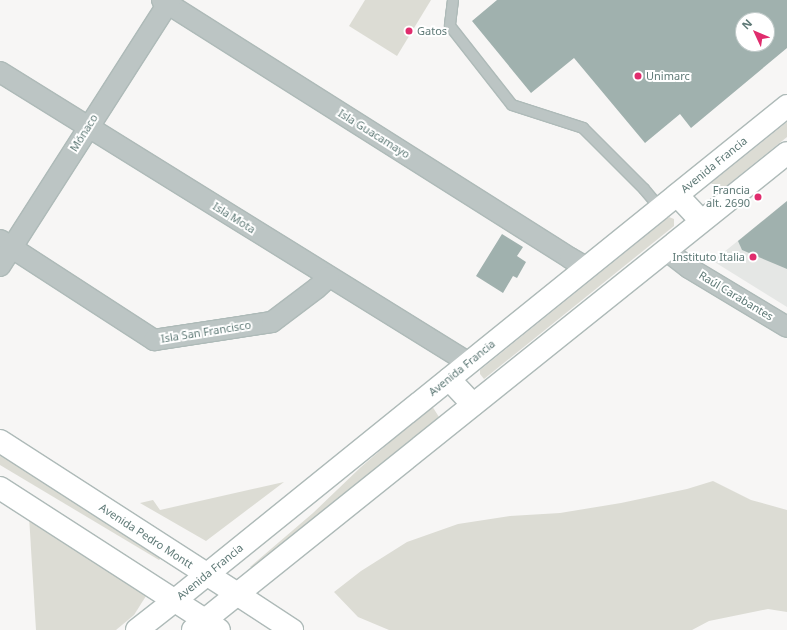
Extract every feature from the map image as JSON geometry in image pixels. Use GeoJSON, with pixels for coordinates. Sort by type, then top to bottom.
{"type":"FeatureCollection","features":[{"type":"Feature","properties":{"kind":"main road","name":"Avenida Francia"},"geometry":{"type":"LineString","coordinates":[[137,630],[787,106]]}},
{"type":"Feature","properties":{"kind":"main road"},"geometry":{"type":"LineString","coordinates":[[0,488],[174,601],[205,627],[237,594],[787,153]]}},
{"type":"Feature","properties":{"kind":"main road"},"geometry":{"type":"LineString","coordinates":[[669,202],[701,222]]}},
{"type":"Feature","properties":{"kind":"main road"},"geometry":{"type":"LineString","coordinates":[[449,379],[473,405]]}},
{"type":"Feature","properties":{"kind":"main road","name":"Avenida Pedro Montt"},"geometry":{"type":"LineString","coordinates":[[0,441],[292,630]]}},
{"type":"Feature","properties":{"kind":"street","name":"Mónaco"},"geometry":{"type":"LineString","coordinates":[[0,266],[6,244],[88,126],[166,1]]}},
{"type":"Feature","properties":{"kind":"street","name":"Isla Guacamayo"},"geometry":{"type":"LineString","coordinates":[[166,1],[587,268]]}},
{"type":"Feature","properties":{"kind":"street","name":"Isla Mota"},"geometry":{"type":"LineString","coordinates":[[0,72],[469,363]]}},
{"type":"Feature","properties":{"kind":"street","name":"Isla San Francisco"},"geometry":{"type":"LineString","coordinates":[[6,244],[154,340],[272,322],[317,288],[329,276]]}},
{"type":"Feature","properties":{"kind":"street","name":"Raúl Carabantes"},"geometry":{"type":"LineString","coordinates":[[666,250],[689,268],[787,327]]}},
{"type":"Feature","properties":{"kind":"lane"},"geometry":{"type":"LineString","coordinates":[[453,0],[450,26],[512,105],[583,128],[644,189],[669,202]]}},
{"type":"Feature","properties":{"kind":"shaded area"},"geometry":{"type":"Polygon","coordinates":[[[365,0],[431,0],[397,56],[349,26],[365,0]]]}},
{"type":"Feature","properties":{"kind":"shaded area"},"geometry":{"type":"Polygon","coordinates":[[[787,122],[787,137],[719,192],[711,183],[787,122]]]}},
{"type":"Feature","properties":{"kind":"shaded area","name":"Instituto Italia"},"geometry":{"type":"Polygon","coordinates":[[[787,201],[787,307],[713,261],[787,201]]]}},
{"type":"Feature","properties":{"kind":"shaded area"},"geometry":{"type":"Polygon","coordinates":[[[669,217],[674,219],[674,226],[484,379],[480,374],[480,370],[669,217]]]}},
{"type":"Feature","properties":{"kind":"shaded area"},"geometry":{"type":"Polygon","coordinates":[[[432,406],[439,417],[253,569],[250,567],[313,513],[361,467],[432,406]]]}},
{"type":"Feature","properties":{"kind":"shaded area"},"geometry":{"type":"Polygon","coordinates":[[[0,452],[161,558],[159,560],[0,465],[0,452]]]}},
{"type":"Feature","properties":{"kind":"shaded area"},"geometry":{"type":"Polygon","coordinates":[[[713,481],[751,500],[787,510],[787,612],[768,609],[709,621],[692,630],[389,630],[358,617],[334,592],[361,571],[407,542],[458,524],[510,516],[560,513],[621,503],[687,489],[713,481]]]}},
{"type":"Feature","properties":{"kind":"shaded area"},"geometry":{"type":"Polygon","coordinates":[[[284,482],[206,541],[140,503],[153,500],[160,510],[284,482]]]}},
{"type":"Feature","properties":{"kind":"shaded area"},"geometry":{"type":"Polygon","coordinates":[[[29,516],[146,596],[134,615],[116,630],[36,630],[29,516]]]}},
{"type":"Feature","properties":{"kind":"building","name":"Unimarc"},"geometry":{"type":"Polygon","coordinates":[[[497,0],[787,0],[787,48],[691,128],[680,114],[645,143],[574,58],[531,93],[472,21],[497,0]]]}},
{"type":"Feature","properties":{"kind":"building"},"geometry":{"type":"Polygon","coordinates":[[[787,201],[787,269],[742,250],[738,241],[787,201]]]}},
{"type":"Feature","properties":{"kind":"building"},"geometry":{"type":"Polygon","coordinates":[[[502,234],[523,247],[517,256],[526,262],[517,278],[513,276],[503,293],[476,276],[502,234]]]}},
{"type":"Feature","properties":{"kind":"place","name":"Gatos"},"geometry":{"type":"Point","coordinates":[409,31]}},
{"type":"Feature","properties":{"kind":"place","name":"Unimarc"},"geometry":{"type":"Point","coordinates":[638,76]}},
{"type":"Feature","properties":{"kind":"place","name":"Francia alt. 2690"},"geometry":{"type":"Point","coordinates":[758,197]}},
{"type":"Feature","properties":{"kind":"place","name":"Instituto Italia"},"geometry":{"type":"Point","coordinates":[753,257]}}]}
